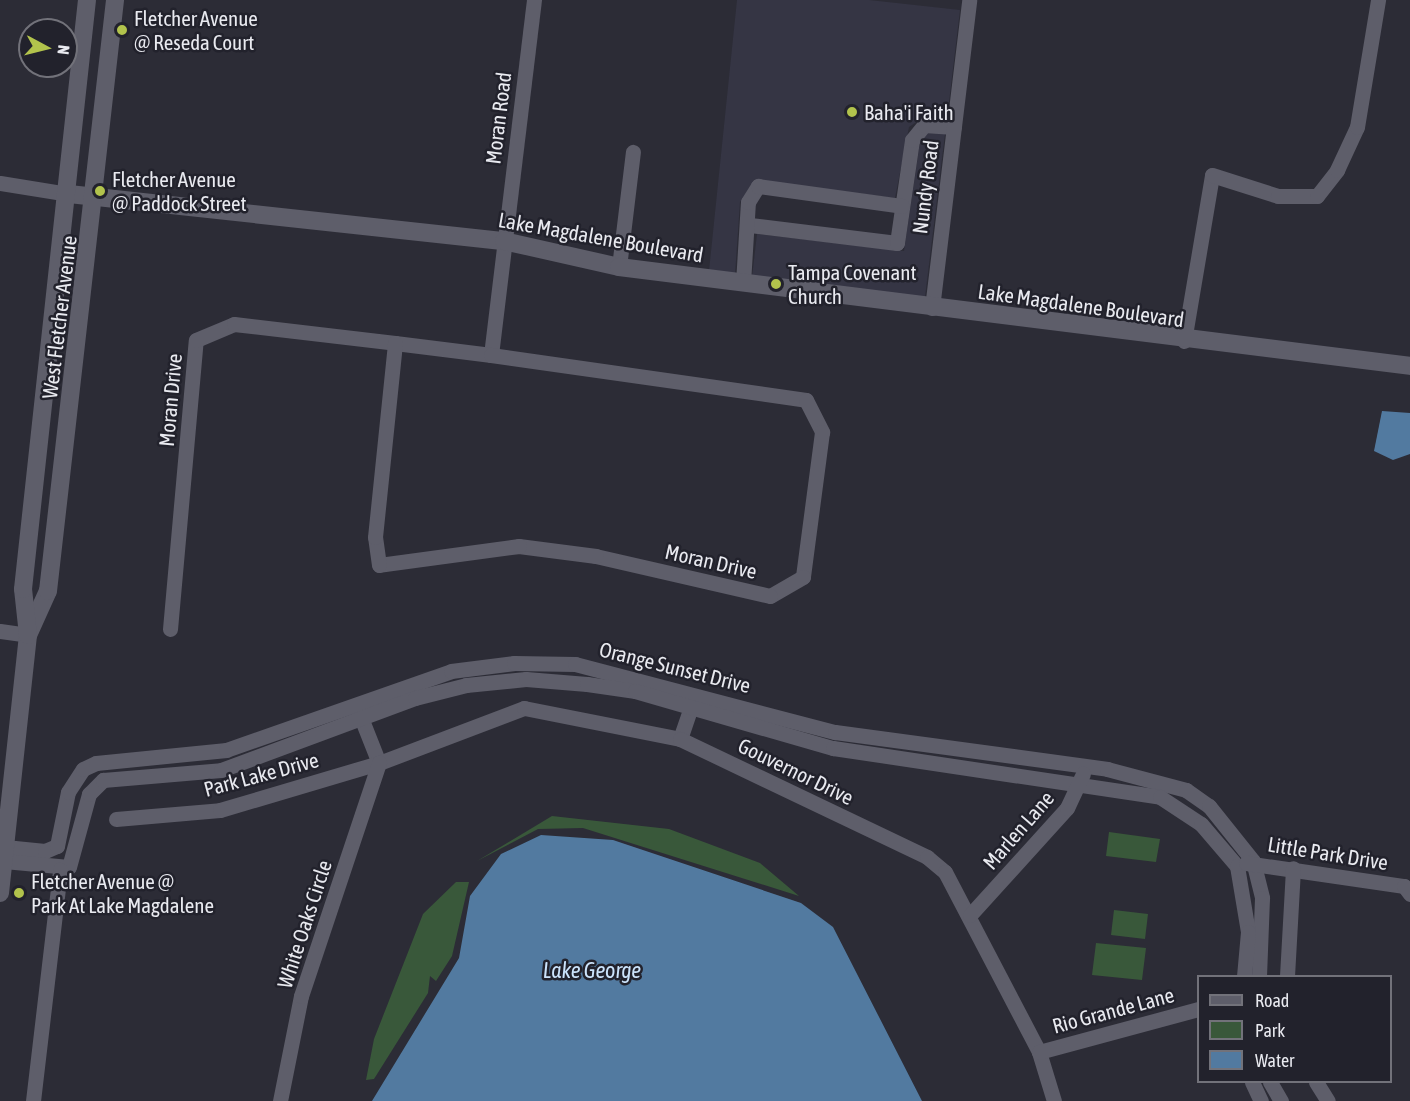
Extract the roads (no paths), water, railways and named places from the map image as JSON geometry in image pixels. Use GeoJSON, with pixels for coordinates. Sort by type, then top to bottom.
{"type":"FeatureCollection","features":[{"type":"Feature","properties":{"kind":"main road","name":"West Fletcher Avenue"},"geometry":{"type":"LineString","coordinates":[[0,893],[28,635],[23,589],[69,194],[87,0]]}},
{"type":"Feature","properties":{"kind":"main road","name":"West Fletcher Avenue"},"geometry":{"type":"LineString","coordinates":[[28,635],[48,591],[97,198],[115,0]]}},
{"type":"Feature","properties":{"kind":"main road","name":"Lake Magdalene Boulevard"},"geometry":{"type":"LineString","coordinates":[[69,194],[504,241],[620,267],[1185,341],[1410,366]]}},
{"type":"Feature","properties":{"kind":"street","name":"Moran Road"},"geometry":{"type":"LineString","coordinates":[[490,355],[534,0]]}},
{"type":"Feature","properties":{"kind":"street","name":"Nundy Road"},"geometry":{"type":"LineString","coordinates":[[932,308],[969,0]]}},
{"type":"Feature","properties":{"kind":"street"},"geometry":{"type":"LineString","coordinates":[[1185,341],[1212,175],[1278,196],[1317,196],[1337,170],[1357,127],[1377,0]]}},
{"type":"Feature","properties":{"kind":"street"},"geometry":{"type":"LineString","coordinates":[[750,225],[897,243],[917,131],[924,124],[954,127]]}},
{"type":"Feature","properties":{"kind":"street"},"geometry":{"type":"LineString","coordinates":[[620,267],[633,152]]}},
{"type":"Feature","properties":{"kind":"street"},"geometry":{"type":"LineString","coordinates":[[0,183],[69,194]]}},
{"type":"Feature","properties":{"kind":"street"},"geometry":{"type":"LineString","coordinates":[[743,283],[750,225],[748,202],[758,186],[902,206]]}},
{"type":"Feature","properties":{"kind":"street","name":"Moran Drive"},"geometry":{"type":"LineString","coordinates":[[170,629],[196,340],[234,324],[395,343],[490,355],[806,400],[822,432],[803,577],[770,596],[596,556],[519,546],[379,566],[375,537],[395,343]]}},
{"type":"Feature","properties":{"kind":"street"},"geometry":{"type":"LineString","coordinates":[[0,631],[28,635]]}},
{"type":"Feature","properties":{"kind":"street","name":"Orange Sunset Drive"},"geometry":{"type":"LineString","coordinates":[[4,854],[45,851],[57,846],[68,792],[82,769],[96,763],[226,750],[451,671],[514,663],[586,666],[693,699],[833,748],[1134,789],[1177,805],[1219,841],[1237,866],[1248,932],[1244,975]]}},
{"type":"Feature","properties":{"kind":"street","name":"Orange Sunset Drive"},"geometry":{"type":"LineString","coordinates":[[60,870],[69,867],[89,794],[103,780],[220,770],[361,718],[466,685],[526,679],[693,699],[835,732],[1084,765],[1186,790],[1209,806],[1253,861],[1262,898],[1259,975]]}},
{"type":"Feature","properties":{"kind":"street"},"geometry":{"type":"LineString","coordinates":[[680,739],[693,699]]}},
{"type":"Feature","properties":{"kind":"street"},"geometry":{"type":"LineString","coordinates":[[355,703],[379,763]]}},
{"type":"Feature","properties":{"kind":"street","name":"Gouvernor Drive"},"geometry":{"type":"LineString","coordinates":[[379,763],[524,708],[680,739],[927,857],[945,872],[970,915],[1039,1052],[1054,1101]]}},
{"type":"Feature","properties":{"kind":"street","name":"Park Lake Drive"},"geometry":{"type":"LineString","coordinates":[[116,819],[220,810],[379,763]]}},
{"type":"Feature","properties":{"kind":"street","name":"White Oaks Circle"},"geometry":{"type":"LineString","coordinates":[[280,1101],[301,996],[379,763]]}},
{"type":"Feature","properties":{"kind":"street","name":"Marlen Lane"},"geometry":{"type":"LineString","coordinates":[[970,915],[1067,808],[1082,782],[1084,765]]}},
{"type":"Feature","properties":{"kind":"street"},"geometry":{"type":"LineString","coordinates":[[4,854],[60,870],[33,1101]]}},
{"type":"Feature","properties":{"kind":"street","name":"Little Park Drive"},"geometry":{"type":"LineString","coordinates":[[1237,866],[1253,861],[1404,886],[1410,894]]}},
{"type":"Feature","properties":{"kind":"street"},"geometry":{"type":"LineString","coordinates":[[1287,975],[1293,868]]}},
{"type":"Feature","properties":{"kind":"street","name":"Rio Grande Lane"},"geometry":{"type":"LineString","coordinates":[[1039,1052],[1197,1009]]}},
{"type":"Feature","properties":{"kind":"street"},"geometry":{"type":"LineString","coordinates":[[1252,1083],[1261,1101]]}},
{"type":"Feature","properties":{"kind":"street"},"geometry":{"type":"LineString","coordinates":[[1271,1083],[1281,1101]]}},
{"type":"Feature","properties":{"kind":"street"},"geometry":{"type":"LineString","coordinates":[[1317,1083],[1328,1101]]}},
{"type":"Feature","properties":{"kind":"water"},"geometry":{"type":"Polygon","coordinates":[[[1382,411],[1410,413],[1410,454],[1393,460],[1374,451],[1382,411]]]}},
{"type":"Feature","properties":{"kind":"water","name":"Lake George"},"geometry":{"type":"Polygon","coordinates":[[[541,835],[613,840],[801,903],[833,927],[922,1101],[372,1101],[459,958],[470,896],[501,854],[541,835]]]}},
{"type":"Feature","properties":{"kind":"place","name":"Fletcher Avenue @ Reseda Court"},"geometry":{"type":"Point","coordinates":[122,30]}},
{"type":"Feature","properties":{"kind":"place","name":"Baha'i Faith"},"geometry":{"type":"Point","coordinates":[852,112]}},
{"type":"Feature","properties":{"kind":"place","name":"Fletcher Avenue @ Paddock Street"},"geometry":{"type":"Point","coordinates":[100,191]}},
{"type":"Feature","properties":{"kind":"place","name":"Tampa Covenant Church"},"geometry":{"type":"Point","coordinates":[776,284]}},
{"type":"Feature","properties":{"kind":"place","name":"Fletcher Avenue @ Park At Lake Magdalene"},"geometry":{"type":"Point","coordinates":[19,893]}}]}
